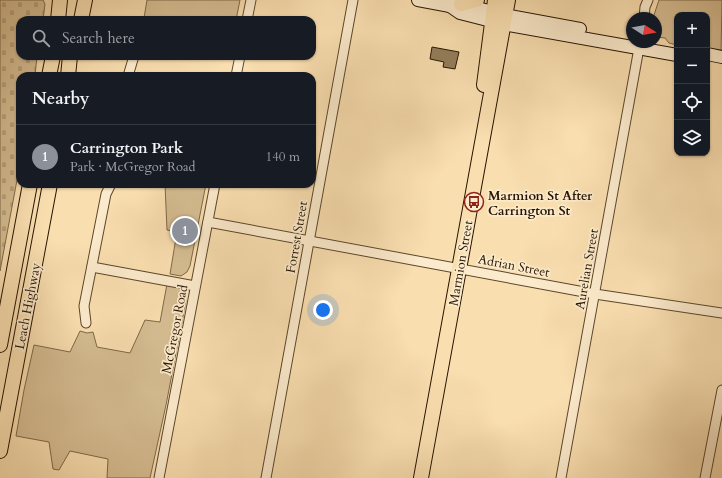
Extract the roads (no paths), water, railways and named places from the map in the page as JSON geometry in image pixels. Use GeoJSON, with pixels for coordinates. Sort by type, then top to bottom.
{"type":"FeatureCollection","features":[{"type":"Feature","properties":{"kind":"main road"},"geometry":{"type":"LineString","coordinates":[[54,16],[55,0]]}},
{"type":"Feature","properties":{"kind":"main road"},"geometry":{"type":"LineString","coordinates":[[58,16],[60,0]]}},
{"type":"Feature","properties":{"kind":"main road"},"geometry":{"type":"LineString","coordinates":[[75,16],[77,0]]}},
{"type":"Feature","properties":{"kind":"main road"},"geometry":{"type":"LineString","coordinates":[[82,16],[85,0]]}},
{"type":"Feature","properties":{"kind":"main road"},"geometry":{"type":"LineString","coordinates":[[418,0],[456,5],[626,40]]}},
{"type":"Feature","properties":{"kind":"main road"},"geometry":{"type":"LineString","coordinates":[[456,5],[477,0]]}},
{"type":"Feature","properties":{"kind":"main road","name":"Marmion Street"},"geometry":{"type":"LineString","coordinates":[[421,478],[498,14],[508,0]]}},
{"type":"Feature","properties":{"kind":"main road"},"geometry":{"type":"LineString","coordinates":[[662,47],[674,49]]}},
{"type":"Feature","properties":{"kind":"main road"},"geometry":{"type":"LineString","coordinates":[[655,48],[674,54]]}},
{"type":"Feature","properties":{"kind":"main road"},"geometry":{"type":"LineString","coordinates":[[710,55],[722,57]]}},
{"type":"Feature","properties":{"kind":"main road"},"geometry":{"type":"LineString","coordinates":[[50,72],[52,60]]}},
{"type":"Feature","properties":{"kind":"main road"},"geometry":{"type":"LineString","coordinates":[[68,72],[70,60]]}},
{"type":"Feature","properties":{"kind":"main road"},"geometry":{"type":"LineString","coordinates":[[710,60],[722,62]]}},
{"type":"Feature","properties":{"kind":"main road","name":"Leach Highway"},"geometry":{"type":"LineString","coordinates":[[0,344],[29,188]]}},
{"type":"Feature","properties":{"kind":"main road","name":"Leach Highway"},"geometry":{"type":"LineString","coordinates":[[0,451],[49,188]]}},
{"type":"Feature","properties":{"kind":"main road","name":"Marmion Street"},"geometry":{"type":"LineString","coordinates":[[414,478],[456,268]]}},
{"type":"Feature","properties":{"kind":"street"},"geometry":{"type":"LineString","coordinates":[[248,16],[251,0]]}},
{"type":"Feature","properties":{"kind":"street","name":"Forrest Street"},"geometry":{"type":"LineString","coordinates":[[266,478],[353,0]]}},
{"type":"Feature","properties":{"kind":"street"},"geometry":{"type":"LineString","coordinates":[[645,12],[648,0]]}},
{"type":"Feature","properties":{"kind":"street","name":"Aurelian Street"},"geometry":{"type":"LineString","coordinates":[[561,478],[638,48]]}},
{"type":"Feature","properties":{"kind":"street"},"geometry":{"type":"LineString","coordinates":[[129,72],[133,60]]}},
{"type":"Feature","properties":{"kind":"street"},"geometry":{"type":"LineString","coordinates":[[237,72],[239,60]]}},
{"type":"Feature","properties":{"kind":"street"},"geometry":{"type":"LineString","coordinates":[[86,323],[84,306],[106,194],[109,188]]}},
{"type":"Feature","properties":{"kind":"street","name":"McGregor Road"},"geometry":{"type":"LineString","coordinates":[[159,478],[214,188]]}},
{"type":"Feature","properties":{"kind":"street","name":"Adrian Street"},"geometry":{"type":"LineString","coordinates":[[208,222],[595,294],[722,314]]}},
{"type":"Feature","properties":{"kind":"street"},"geometry":{"type":"LineString","coordinates":[[92,267],[195,286]]}},
{"type":"Feature","properties":{"kind":"street"},"geometry":{"type":"LineString","coordinates":[[705,478],[722,390]]}},
{"type":"Feature","properties":{"kind":"place","name":"Marmion St After Carrington St"},"geometry":{"type":"Point","coordinates":[474,202]}},
{"type":"Feature","properties":{"kind":"place","name":"Carrington Park"},"geometry":{"type":"Point","coordinates":[185,231]}}]}
